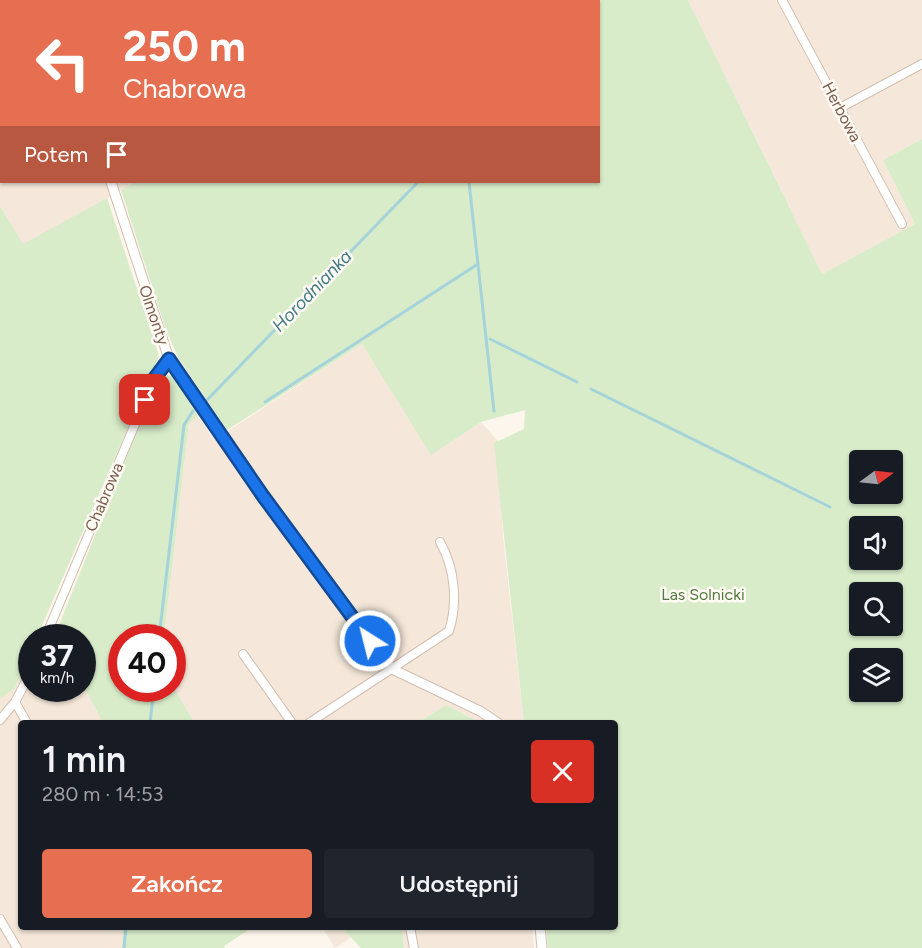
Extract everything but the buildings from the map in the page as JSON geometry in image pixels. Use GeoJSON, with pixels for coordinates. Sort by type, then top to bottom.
{"type":"FeatureCollection","features":[{"type":"Feature","properties":{"kind":"street","name":"Herbowa"},"geometry":{"type":"LineString","coordinates":[[782,0],[902,224]]}},
{"type":"Feature","properties":{"kind":"street"},"geometry":{"type":"LineString","coordinates":[[840,108],[922,64]]}},
{"type":"Feature","properties":{"kind":"street","name":"Olmonty"},"geometry":{"type":"LineString","coordinates":[[111,183],[169,359],[263,496],[392,669]]}},
{"type":"Feature","properties":{"kind":"street","name":"Chabrowa"},"geometry":{"type":"LineString","coordinates":[[51,624],[154,379],[169,359]]}},
{"type":"Feature","properties":{"kind":"street"},"geometry":{"type":"LineString","coordinates":[[314,720],[449,631],[454,616],[454,599],[446,553],[440,543]]}},
{"type":"Feature","properties":{"kind":"street"},"geometry":{"type":"LineString","coordinates":[[243,654],[290,720]]}},
{"type":"Feature","properties":{"kind":"street"},"geometry":{"type":"LineString","coordinates":[[392,669],[480,711],[494,720]]}},
{"type":"Feature","properties":{"kind":"street"},"geometry":{"type":"LineString","coordinates":[[0,720],[18,696]]}},
{"type":"Feature","properties":{"kind":"street"},"geometry":{"type":"LineString","coordinates":[[15,702],[25,720]]}},
{"type":"Feature","properties":{"kind":"street"},"geometry":{"type":"LineString","coordinates":[[0,919],[17,948]]}},
{"type":"Feature","properties":{"kind":"street"},"geometry":{"type":"LineString","coordinates":[[411,930],[414,948]]}},
{"type":"Feature","properties":{"kind":"street"},"geometry":{"type":"LineString","coordinates":[[540,930],[542,948]]}},
{"type":"Feature","properties":{"kind":"shaded area"},"geometry":{"type":"Polygon","coordinates":[[[688,0],[922,0],[922,139],[883,160],[915,224],[822,274],[688,0]]]}},
{"type":"Feature","properties":{"kind":"shaded area"},"geometry":{"type":"Polygon","coordinates":[[[0,183],[134,183],[23,245],[0,206],[0,183]]]}},
{"type":"Feature","properties":{"kind":"shaded area"},"geometry":{"type":"Polygon","coordinates":[[[362,344],[431,454],[481,422],[498,441],[503,537],[524,720],[475,720],[446,705],[422,720],[193,720],[182,702],[186,702],[186,624],[166,624],[189,423],[198,416],[214,440],[362,344]]]}},
{"type":"Feature","properties":{"kind":"shaded area"},"geometry":{"type":"Polygon","coordinates":[[[18,681],[18,702],[92,702],[101,720],[18,720],[18,930],[123,930],[122,948],[0,948],[0,699],[15,688],[18,681]]]}},
{"type":"Feature","properties":{"kind":"shaded area"},"geometry":{"type":"Polygon","coordinates":[[[324,930],[362,930],[335,948],[324,930]]]}},
{"type":"Feature","properties":{"kind":"shaded area"},"geometry":{"type":"Polygon","coordinates":[[[402,930],[532,930],[534,948],[404,948],[402,930]]]}},
{"type":"Feature","properties":{"kind":"green space","name":"Las Solnicki"},"geometry":{"type":"Polygon","coordinates":[[[600,0],[688,0],[822,274],[915,224],[883,160],[922,139],[922,948],[548,948],[546,930],[618,930],[618,720],[524,720],[494,443],[524,429],[525,410],[481,422],[431,455],[362,344],[227,430],[179,359],[166,330],[121,190],[134,183],[600,183],[600,0]]]}},
{"type":"Feature","properties":{"kind":"green space"},"geometry":{"type":"Polygon","coordinates":[[[107,198],[159,356],[43,624],[18,624],[18,681],[15,688],[0,699],[0,206],[23,244],[107,198]]]}},
{"type":"Feature","properties":{"kind":"green space"},"geometry":{"type":"Polygon","coordinates":[[[172,375],[198,416],[189,423],[166,624],[108,624],[108,702],[182,702],[193,720],[101,720],[92,702],[96,702],[96,624],[59,624],[141,421],[163,377],[172,375]]]}},
{"type":"Feature","properties":{"kind":"green space"},"geometry":{"type":"Polygon","coordinates":[[[446,705],[475,720],[422,720],[446,705]]]}},
{"type":"Feature","properties":{"kind":"green space"},"geometry":{"type":"Polygon","coordinates":[[[123,930],[248,930],[224,946],[225,948],[122,948],[123,930]]]}},
{"type":"Feature","properties":{"kind":"green space"},"geometry":{"type":"Polygon","coordinates":[[[344,930],[402,930],[404,948],[361,948],[344,930]]]}},
{"type":"Feature","properties":{"kind":"waterway","name":"Horodnianka"},"geometry":{"type":"LineString","coordinates":[[206,401],[417,183]]}},
{"type":"Feature","properties":{"kind":"waterway"},"geometry":{"type":"LineString","coordinates":[[469,183],[494,411]]}},
{"type":"Feature","properties":{"kind":"waterway"},"geometry":{"type":"LineString","coordinates":[[265,402],[478,264]]}},
{"type":"Feature","properties":{"kind":"waterway"},"geometry":{"type":"LineString","coordinates":[[490,339],[577,382]]}},
{"type":"Feature","properties":{"kind":"waterway"},"geometry":{"type":"LineString","coordinates":[[591,389],[830,507]]}},
{"type":"Feature","properties":{"kind":"waterway","name":"Horodnianka"},"geometry":{"type":"LineString","coordinates":[[161,624],[184,425],[193,411]]}},
{"type":"Feature","properties":{"kind":"waterway","name":"Horodnianka"},"geometry":{"type":"LineString","coordinates":[[150,720],[152,702]]}},
{"type":"Feature","properties":{"kind":"waterway","name":"Horodnianka"},"geometry":{"type":"LineString","coordinates":[[124,948],[126,930]]}},
{"type":"Feature","properties":{"kind":"route"},"geometry":{"type":"LineString","coordinates":[[145,400],[154,379],[169,359],[263,496],[370,641]]}}]}
